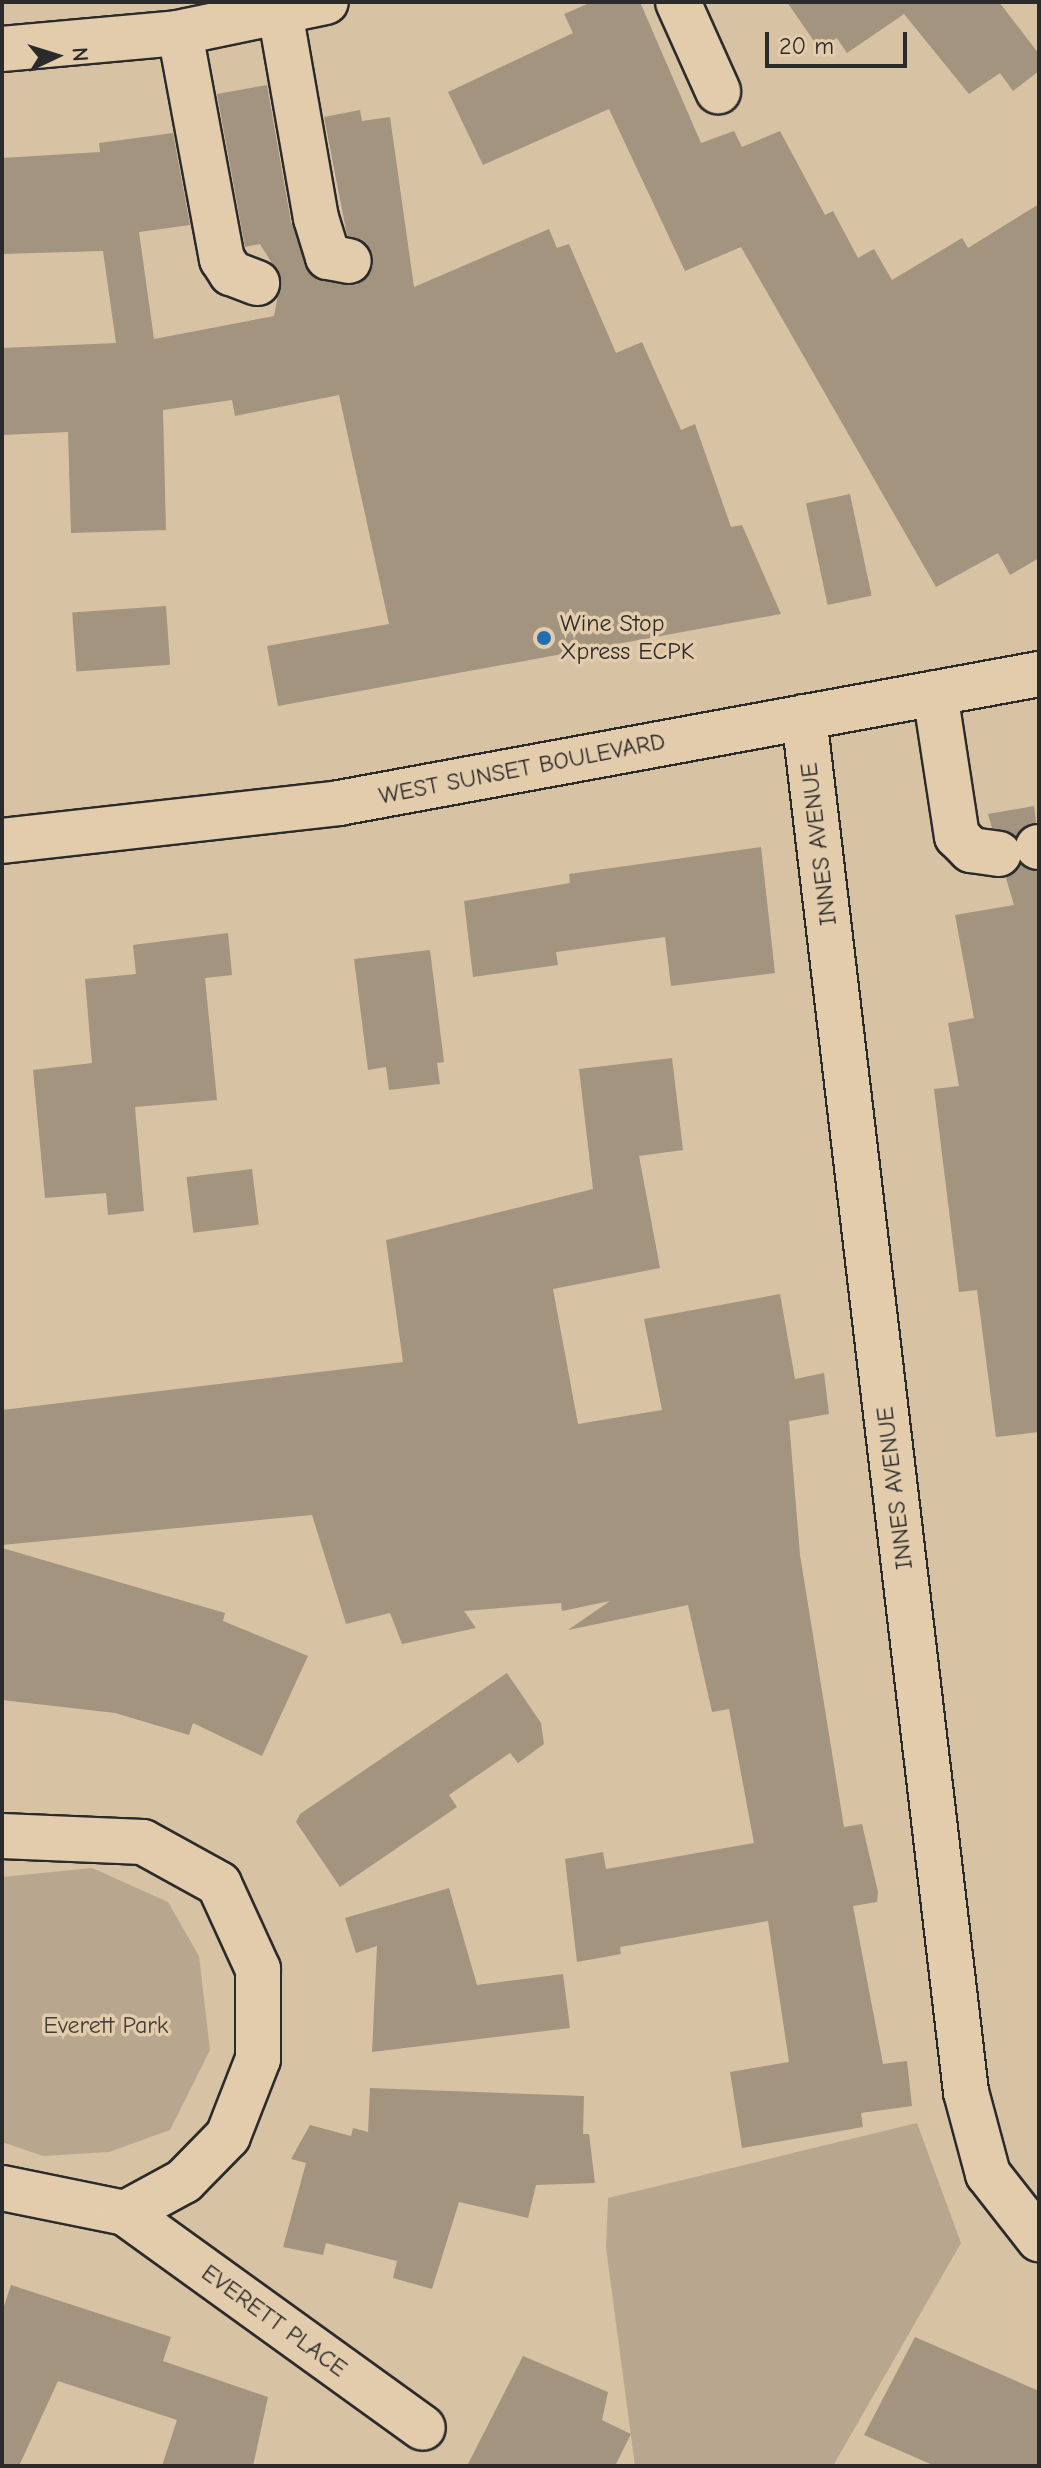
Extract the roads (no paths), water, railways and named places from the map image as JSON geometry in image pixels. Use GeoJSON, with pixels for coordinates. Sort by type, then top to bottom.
{"type":"FeatureCollection","features":[{"type":"Feature","properties":{"kind":"street"},"geometry":{"type":"LineString","coordinates":[[2,49],[180,33],[326,2]]}},
{"type":"Feature","properties":{"kind":"street"},"geometry":{"type":"LineString","coordinates":[[678,2],[718,91]]}},
{"type":"Feature","properties":{"kind":"street"},"geometry":{"type":"LineString","coordinates":[[280,12],[316,218],[328,257],[349,261]]}},
{"type":"Feature","properties":{"kind":"street"},"geometry":{"type":"LineString","coordinates":[[180,33],[222,259],[231,273],[257,283]]}},
{"type":"Feature","properties":{"kind":"street","name":"WEST SUNSET BOULEVARD"},"geometry":{"type":"LineString","coordinates":[[2,841],[339,803],[1039,674]]}},
{"type":"Feature","properties":{"kind":"street"},"geometry":{"type":"LineString","coordinates":[[935,693],[957,836],[971,850],[1025,849]]}},
{"type":"Feature","properties":{"kind":"street","name":"INNES AVENUE"},"geometry":{"type":"LineString","coordinates":[[804,717],[966,2092],[988,2174],[1039,2239]]}},
{"type":"Feature","properties":{"kind":"street"},"geometry":{"type":"LineString","coordinates":[[2,1836],[143,1842],[219,1884],[258,1969],[258,2059],[228,2136],[184,2181],[125,2213],[2,2188]]}},
{"type":"Feature","properties":{"kind":"street","name":"EVERETT PLACE"},"geometry":{"type":"LineString","coordinates":[[125,2213],[423,2428]]}},
{"type":"Feature","properties":{"kind":"place","name":"Wine Stop Xpress ECPK"},"geometry":{"type":"Point","coordinates":[544,638]}},
{"type":"Feature","properties":{"kind":"park label","name":"Everett Park"},"geometry":{"type":"Point","coordinates":[106,2026]}}]}
